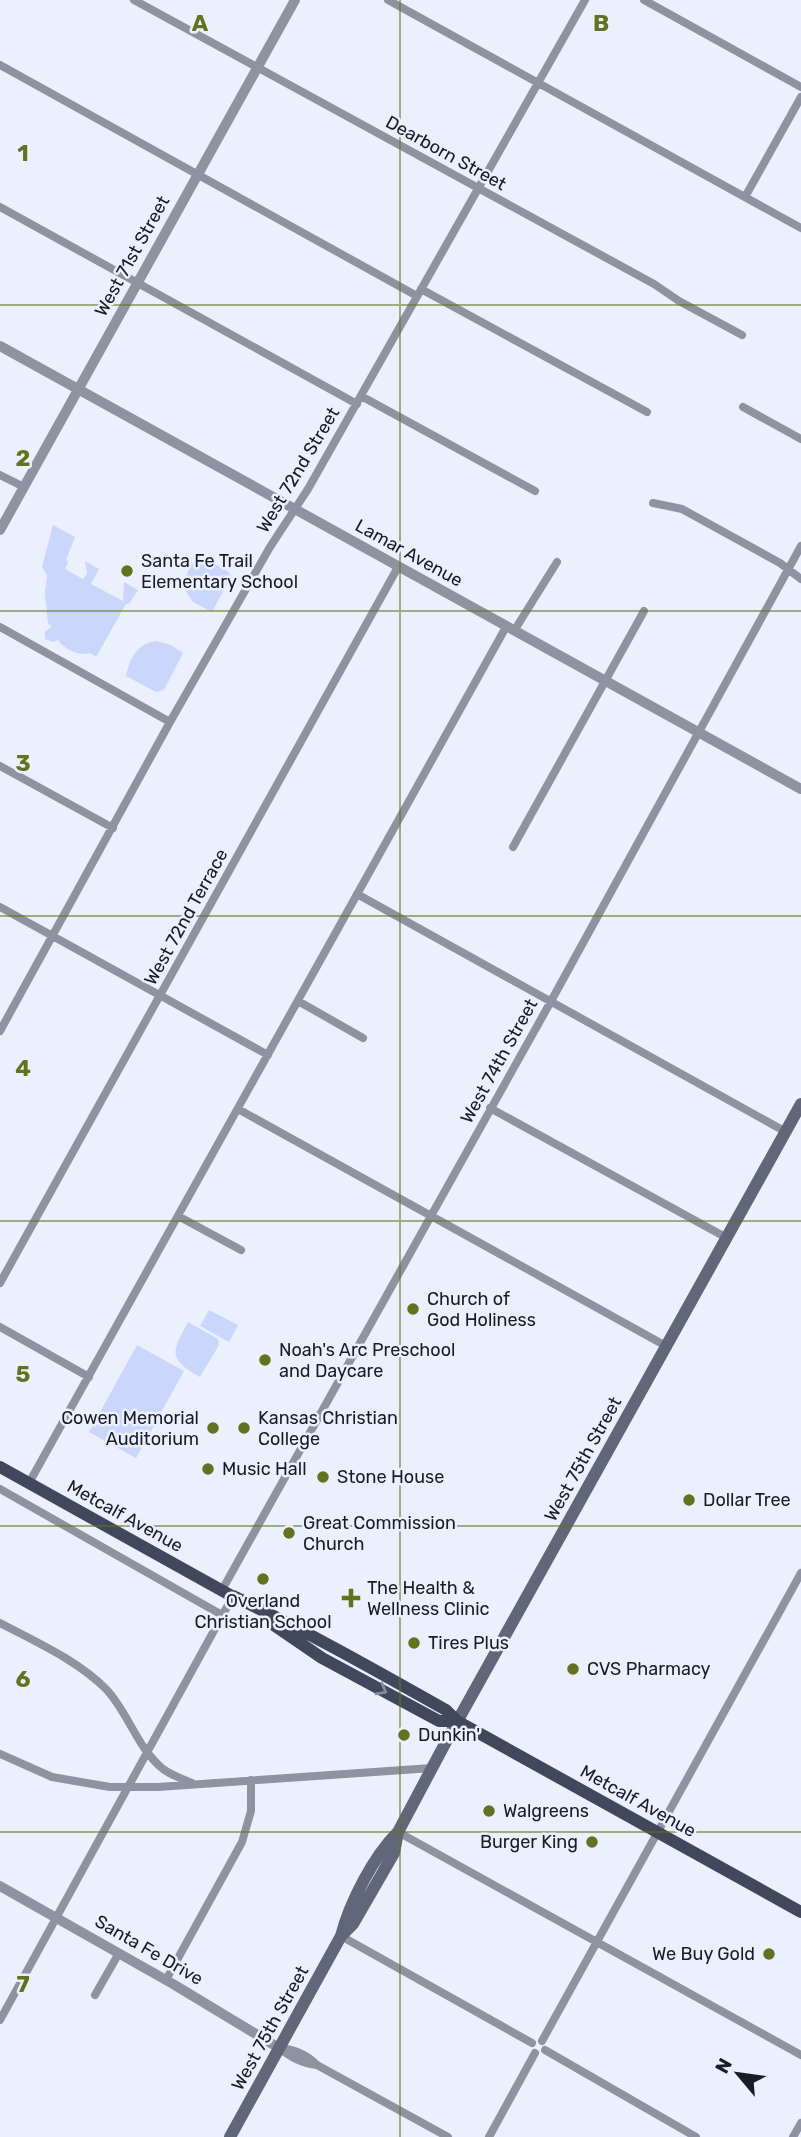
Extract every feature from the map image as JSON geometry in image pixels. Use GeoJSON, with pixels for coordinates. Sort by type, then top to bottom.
{"type":"FeatureCollection","features":[{"type":"Feature","properties":{"kind":"main road","name":"West 75th Street"},"geometry":{"type":"LineString","coordinates":[[230,2137],[341,1936],[353,1924],[394,1853],[398,1832],[457,1721],[786,1132],[797,1120],[801,1104]]}},
{"type":"Feature","properties":{"kind":"main road","name":"Metcalf Avenue"},"geometry":{"type":"LineString","coordinates":[[0,1467],[227,1593],[296,1626],[446,1710],[457,1721],[801,1912]]}},
{"type":"Feature","properties":{"kind":"street","name":"Dearborn Street"},"geometry":{"type":"LineString","coordinates":[[134,0],[654,284],[741,335]]}},
{"type":"Feature","properties":{"kind":"street","name":"West 71st Street"},"geometry":{"type":"LineString","coordinates":[[0,530],[295,0]]}},
{"type":"Feature","properties":{"kind":"street"},"geometry":{"type":"LineString","coordinates":[[388,0],[801,228]]}},
{"type":"Feature","properties":{"kind":"street","name":"West 72nd Street"},"geometry":{"type":"LineString","coordinates":[[0,1031],[170,722],[270,547],[296,510],[585,0]]}},
{"type":"Feature","properties":{"kind":"street"},"geometry":{"type":"LineString","coordinates":[[644,0],[801,87]]}},
{"type":"Feature","properties":{"kind":"street"},"geometry":{"type":"LineString","coordinates":[[0,65],[198,175],[647,412]]}},
{"type":"Feature","properties":{"kind":"street"},"geometry":{"type":"LineString","coordinates":[[745,197],[801,97]]}},
{"type":"Feature","properties":{"kind":"street"},"geometry":{"type":"LineString","coordinates":[[0,207],[359,400],[535,491]]}},
{"type":"Feature","properties":{"kind":"street","name":"Lamar Avenue"},"geometry":{"type":"LineString","coordinates":[[0,346],[801,789]]}},
{"type":"Feature","properties":{"kind":"street"},"geometry":{"type":"LineString","coordinates":[[743,407],[801,439]]}},
{"type":"Feature","properties":{"kind":"street"},"geometry":{"type":"LineString","coordinates":[[0,475],[24,487]]}},
{"type":"Feature","properties":{"kind":"street"},"geometry":{"type":"LineString","coordinates":[[653,503],[682,509],[801,579]]}},
{"type":"Feature","properties":{"kind":"street","name":"West 74th Street"},"geometry":{"type":"LineString","coordinates":[[0,2020],[222,1615],[227,1593],[430,1215],[550,1003],[801,546]]}},
{"type":"Feature","properties":{"kind":"street"},"geometry":{"type":"LineString","coordinates":[[29,1483],[358,894],[510,629],[557,562]]}},
{"type":"Feature","properties":{"kind":"street","name":"West 72nd Terrace"},"geometry":{"type":"LineString","coordinates":[[0,1283],[398,567]]}},
{"type":"Feature","properties":{"kind":"street"},"geometry":{"type":"LineString","coordinates":[[513,847],[644,611]]}},
{"type":"Feature","properties":{"kind":"street"},"geometry":{"type":"LineString","coordinates":[[0,627],[170,722]]}},
{"type":"Feature","properties":{"kind":"street"},"geometry":{"type":"LineString","coordinates":[[0,766],[113,828]]}},
{"type":"Feature","properties":{"kind":"street"},"geometry":{"type":"LineString","coordinates":[[358,894],[786,1132]]}},
{"type":"Feature","properties":{"kind":"street"},"geometry":{"type":"LineString","coordinates":[[0,907],[268,1055]]}},
{"type":"Feature","properties":{"kind":"street"},"geometry":{"type":"LineString","coordinates":[[298,1001],[363,1038]]}},
{"type":"Feature","properties":{"kind":"street"},"geometry":{"type":"LineString","coordinates":[[490,1108],[727,1238]]}},
{"type":"Feature","properties":{"kind":"street"},"geometry":{"type":"LineString","coordinates":[[238,1109],[666,1346]]}},
{"type":"Feature","properties":{"kind":"street"},"geometry":{"type":"LineString","coordinates":[[178,1216],[241,1250]]}},
{"type":"Feature","properties":{"kind":"street"},"geometry":{"type":"LineString","coordinates":[[0,1326],[89,1377]]}},
{"type":"Feature","properties":{"kind":"street"},"geometry":{"type":"LineString","coordinates":[[0,1489],[222,1615]]}},
{"type":"Feature","properties":{"kind":"street"},"geometry":{"type":"LineString","coordinates":[[542,2040],[801,1573]]}},
{"type":"Feature","properties":{"kind":"street"},"geometry":{"type":"LineString","coordinates":[[0,1623],[74,1663],[93,1678],[117,1702],[147,1750],[163,1769],[193,1784]]}},
{"type":"Feature","properties":{"kind":"street"},"geometry":{"type":"LineString","coordinates":[[0,1754],[52,1777],[76,1783],[127,1787],[432,1768]]}},
{"type":"Feature","properties":{"kind":"street"},"geometry":{"type":"LineString","coordinates":[[166,1980],[242,1842],[251,1811],[251,1780]]}},
{"type":"Feature","properties":{"kind":"street"},"geometry":{"type":"LineString","coordinates":[[398,1832],[801,2055]]}},
{"type":"Feature","properties":{"kind":"street","name":"Santa Fe Drive"},"geometry":{"type":"LineString","coordinates":[[0,1886],[166,1980],[288,2055],[306,2064],[317,2065],[448,2137]]}},
{"type":"Feature","properties":{"kind":"street"},"geometry":{"type":"LineString","coordinates":[[341,1936],[532,2043]]}},
{"type":"Feature","properties":{"kind":"street"},"geometry":{"type":"LineString","coordinates":[[95,1995],[119,1953]]}},
{"type":"Feature","properties":{"kind":"street"},"geometry":{"type":"LineString","coordinates":[[532,2043],[542,2040]]}},
{"type":"Feature","properties":{"kind":"street"},"geometry":{"type":"LineString","coordinates":[[542,2040],[546,2046],[545,2050]]}},
{"type":"Feature","properties":{"kind":"street"},"geometry":{"type":"LineString","coordinates":[[532,2043],[535,2053]]}},
{"type":"Feature","properties":{"kind":"street"},"geometry":{"type":"LineString","coordinates":[[535,2053],[539,2054],[545,2050]]}},
{"type":"Feature","properties":{"kind":"street"},"geometry":{"type":"LineString","coordinates":[[545,2050],[696,2137]]}},
{"type":"Feature","properties":{"kind":"street"},"geometry":{"type":"LineString","coordinates":[[489,2137],[535,2053]]}},
{"type":"Feature","properties":{"kind":"street"},"geometry":{"type":"LineString","coordinates":[[793,2137],[801,2123]]}},
{"type":"Feature","properties":{"kind":"shaded area"},"geometry":{"type":"Polygon","coordinates":[[[53,525],[75,537],[65,569],[83,579],[87,574],[85,561],[99,569],[91,584],[123,601],[124,582],[138,590],[129,604],[126,604],[96,657],[90,653],[72,651],[58,640],[53,642],[45,639],[45,632],[52,626],[48,624],[45,593],[47,575],[42,567],[53,525]]]}},
{"type":"Feature","properties":{"kind":"shaded area"},"geometry":{"type":"Polygon","coordinates":[[[198,555],[229,572],[231,577],[212,612],[193,602],[185,590],[187,573],[198,555]]]}},
{"type":"Feature","properties":{"kind":"shaded area"},"geometry":{"type":"Polygon","coordinates":[[[157,641],[171,645],[183,653],[164,690],[156,692],[126,676],[139,648],[157,641]]]}},
{"type":"Feature","properties":{"kind":"shaded area"},"geometry":{"type":"Polygon","coordinates":[[[209,1310],[238,1325],[229,1342],[200,1326],[209,1310]]]}},
{"type":"Feature","properties":{"kind":"shaded area"},"geometry":{"type":"Polygon","coordinates":[[[188,1322],[218,1339],[219,1345],[200,1377],[177,1359],[178,1341],[188,1322]]]}},
{"type":"Feature","properties":{"kind":"shaded area"},"geometry":{"type":"Polygon","coordinates":[[[137,1345],[184,1371],[136,1458],[89,1432],[137,1345]]]}},
{"type":"Feature","properties":{"kind":"place","name":"Santa Fe Trail Elementary School"},"geometry":{"type":"Point","coordinates":[127,571]}},
{"type":"Feature","properties":{"kind":"place","name":"Church of God Holiness"},"geometry":{"type":"Point","coordinates":[413,1309]}},
{"type":"Feature","properties":{"kind":"place","name":"Noah's Arc Preschool and Daycare"},"geometry":{"type":"Point","coordinates":[265,1360]}},
{"type":"Feature","properties":{"kind":"place","name":"Cowen Memorial Auditorium"},"geometry":{"type":"Point","coordinates":[213,1428]}},
{"type":"Feature","properties":{"kind":"place","name":"Kansas Christian College"},"geometry":{"type":"Point","coordinates":[244,1428]}},
{"type":"Feature","properties":{"kind":"place","name":"Music Hall"},"geometry":{"type":"Point","coordinates":[208,1469]}},
{"type":"Feature","properties":{"kind":"place","name":"Stone House"},"geometry":{"type":"Point","coordinates":[323,1477]}},
{"type":"Feature","properties":{"kind":"place","name":"Dollar Tree"},"geometry":{"type":"Point","coordinates":[689,1500]}},
{"type":"Feature","properties":{"kind":"place","name":"Great Commission Church"},"geometry":{"type":"Point","coordinates":[289,1533]}},
{"type":"Feature","properties":{"kind":"place","name":"Overland Christian School"},"geometry":{"type":"Point","coordinates":[263,1579]}},
{"type":"Feature","properties":{"kind":"place","name":"The Health & Wellness Clinic"},"geometry":{"type":"Point","coordinates":[351,1598]}},
{"type":"Feature","properties":{"kind":"place","name":"Tires Plus"},"geometry":{"type":"Point","coordinates":[414,1643]}},
{"type":"Feature","properties":{"kind":"place","name":"CVS Pharmacy"},"geometry":{"type":"Point","coordinates":[573,1669]}},
{"type":"Feature","properties":{"kind":"place","name":"Dunkin'"},"geometry":{"type":"Point","coordinates":[404,1735]}},
{"type":"Feature","properties":{"kind":"place","name":"Walgreens"},"geometry":{"type":"Point","coordinates":[489,1811]}},
{"type":"Feature","properties":{"kind":"place","name":"Burger King"},"geometry":{"type":"Point","coordinates":[592,1842]}},
{"type":"Feature","properties":{"kind":"place","name":"We Buy Gold"},"geometry":{"type":"Point","coordinates":[769,1954]}}]}
